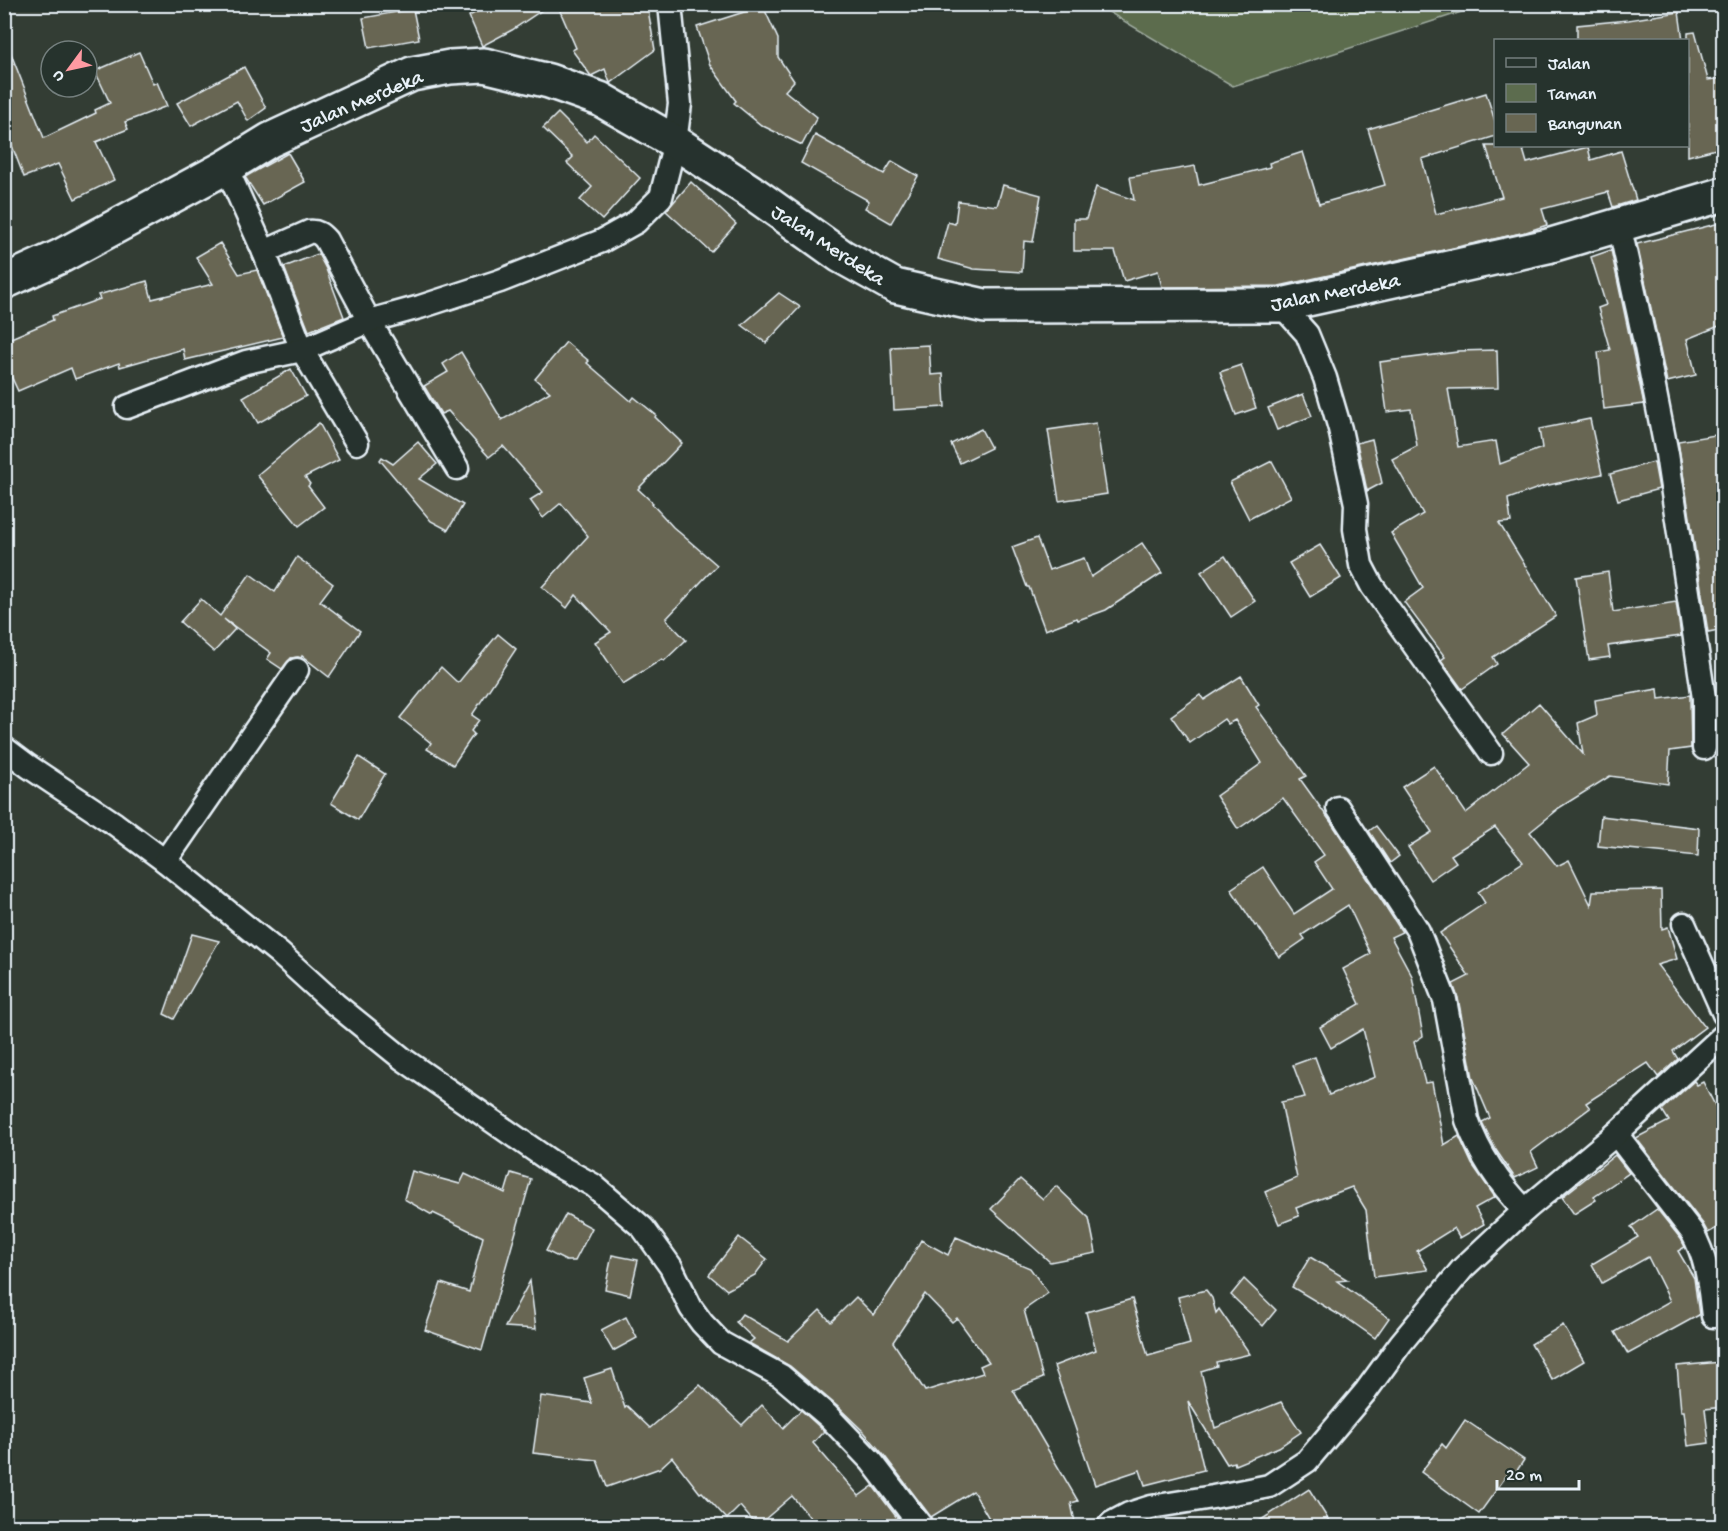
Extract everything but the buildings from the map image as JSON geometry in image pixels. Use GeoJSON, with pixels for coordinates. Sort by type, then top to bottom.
{"type":"FeatureCollection","features":[{"type":"Feature","properties":{"kind":"street"},"geometry":{"type":"LineString","coordinates":[[127,407],[246,362],[302,350],[369,321],[500,281],[602,241],[636,222],[661,197],[675,142],[680,104],[670,4]]}},
{"type":"Feature","properties":{"kind":"street","name":"Jalan Merdeka"},"geometry":{"type":"LineString","coordinates":[[4,282],[61,256],[226,167],[270,140],[412,74],[461,66],[484,65],[549,81],[600,99],[675,142],[750,191],[841,256],[895,286],[985,306],[1281,305],[1548,246],[1724,194]]}},
{"type":"Feature","properties":{"kind":"street"},"geometry":{"type":"LineString","coordinates":[[226,167],[264,252],[302,350],[357,443]]}},
{"type":"Feature","properties":{"kind":"street"},"geometry":{"type":"LineString","coordinates":[[1619,225],[1646,347],[1666,454],[1704,698],[1704,748]]}},
{"type":"Feature","properties":{"kind":"street"},"geometry":{"type":"LineString","coordinates":[[264,252],[309,232],[316,231],[326,240],[369,321],[457,468]]}},
{"type":"Feature","properties":{"kind":"street"},"geometry":{"type":"LineString","coordinates":[[1281,305],[1307,334],[1325,378],[1340,429],[1356,504],[1355,529],[1361,566],[1372,586],[1491,753]]}},
{"type":"Feature","properties":{"kind":"street"},"geometry":{"type":"LineString","coordinates":[[165,861],[297,670]]}},
{"type":"Feature","properties":{"kind":"street"},"geometry":{"type":"LineString","coordinates":[[4,748],[165,861],[279,953],[335,1004],[403,1059],[553,1162],[593,1185],[643,1228],[671,1267],[691,1308],[721,1343],[781,1376],[828,1416],[872,1462],[921,1527]]}},
{"type":"Feature","properties":{"kind":"street"},"geometry":{"type":"LineString","coordinates":[[1338,808],[1418,931],[1445,999],[1470,1130],[1487,1163],[1525,1210]]}},
{"type":"Feature","properties":{"kind":"street"},"geometry":{"type":"LineString","coordinates":[[1684,924],[1724,1014]]}},
{"type":"Feature","properties":{"kind":"street"},"geometry":{"type":"LineString","coordinates":[[1109,1527],[1129,1514],[1151,1507],[1269,1486],[1307,1461],[1366,1391],[1401,1343],[1463,1268],[1525,1210],[1616,1134],[1724,1035]]}},
{"type":"Feature","properties":{"kind":"street"},"geometry":{"type":"LineString","coordinates":[[1616,1134],[1692,1232],[1698,1243],[1706,1262],[1713,1316]]}},
{"type":"Feature","properties":{"kind":"green space"},"geometry":{"type":"Polygon","coordinates":[[[1097,5],[1483,5],[1233,86],[1097,5]]]}}]}
